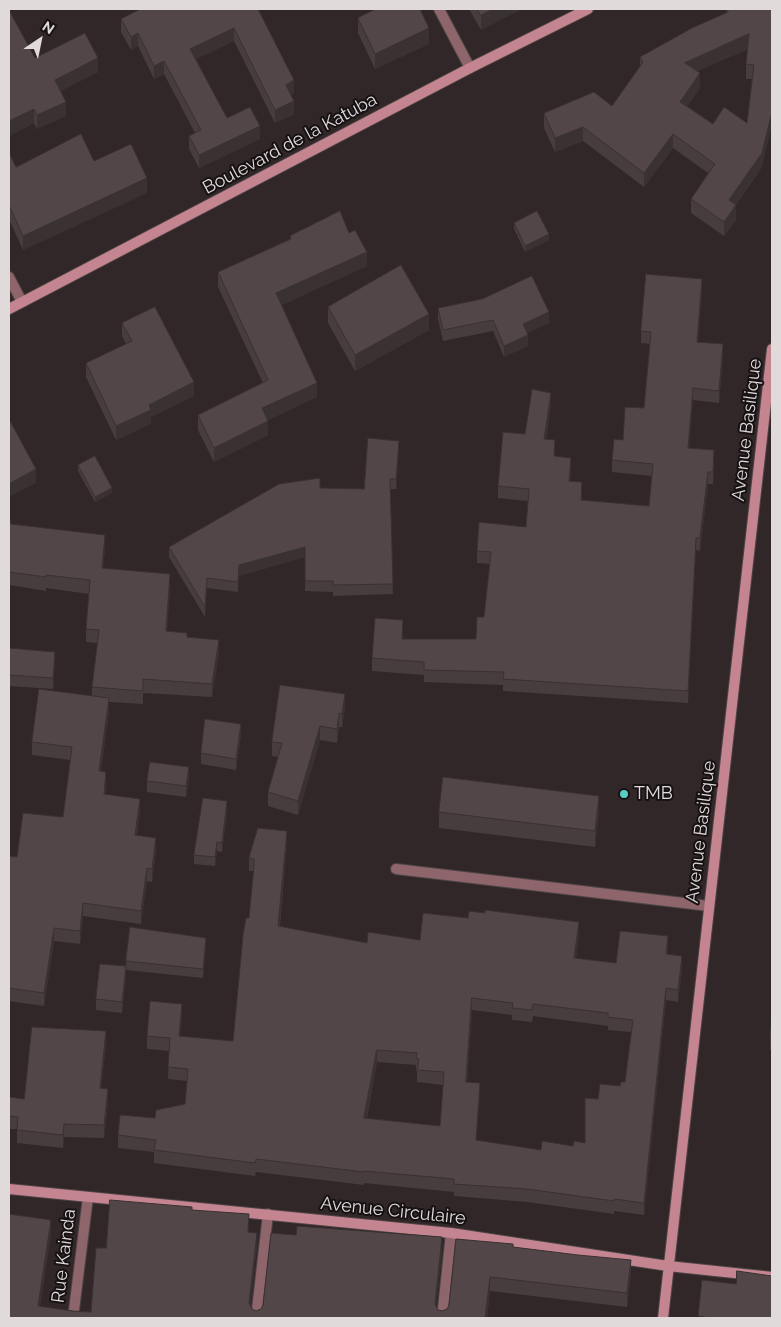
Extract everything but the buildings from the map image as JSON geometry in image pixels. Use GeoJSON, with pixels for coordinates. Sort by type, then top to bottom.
{"type":"FeatureCollection","features":[{"type":"Feature","properties":{"kind":"street"},"geometry":{"type":"LineString","coordinates":[[439,9],[470,68]]}},
{"type":"Feature","properties":{"kind":"street","name":"Boulevard de la Katuba"},"geometry":{"type":"LineString","coordinates":[[9,308],[470,68],[588,9]]}},
{"type":"Feature","properties":{"kind":"street"},"geometry":{"type":"LineString","coordinates":[[9,277],[22,302]]}},
{"type":"Feature","properties":{"kind":"street","name":"Avenue Basilique"},"geometry":{"type":"LineString","coordinates":[[663,1318],[772,350]]}},
{"type":"Feature","properties":{"kind":"street"},"geometry":{"type":"LineString","coordinates":[[396,869],[709,906]]}},
{"type":"Feature","properties":{"kind":"street","name":"Avenue Circulaire"},"geometry":{"type":"LineString","coordinates":[[9,1189],[451,1233],[668,1266],[772,1278]]}},
{"type":"Feature","properties":{"kind":"street","name":"Rue Kainda"},"geometry":{"type":"LineString","coordinates":[[73,1318],[88,1197]]}},
{"type":"Feature","properties":{"kind":"street"},"geometry":{"type":"LineString","coordinates":[[256,1318],[268,1214]]}},
{"type":"Feature","properties":{"kind":"street"},"geometry":{"type":"LineString","coordinates":[[442,1318],[451,1233]]}},
{"type":"Feature","properties":{"kind":"place","name":"TMB"},"geometry":{"type":"Point","coordinates":[624,794]}}]}
